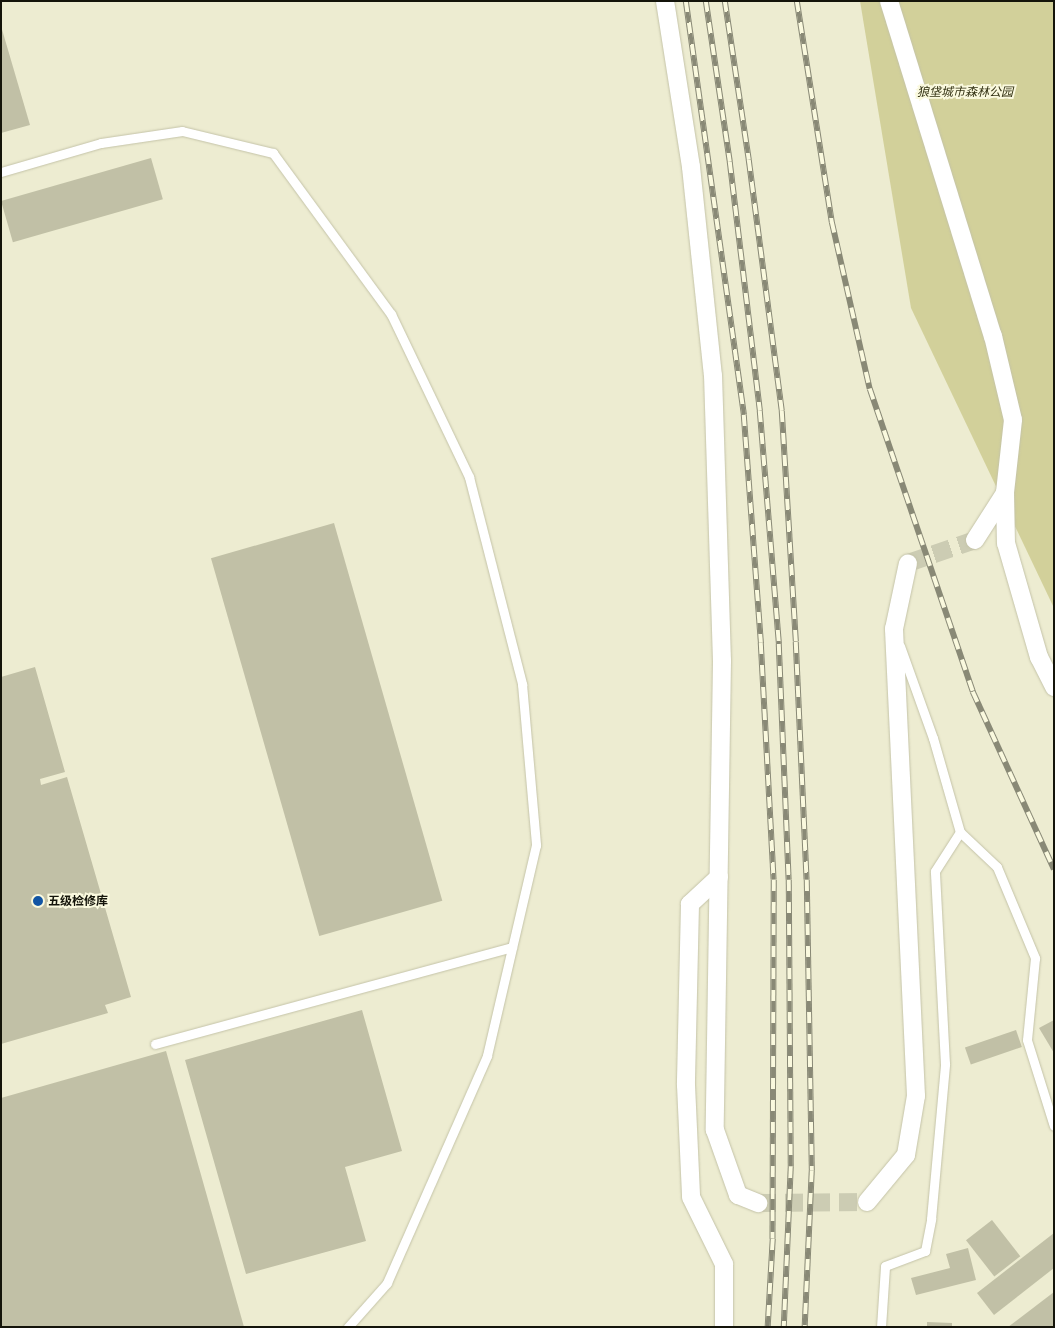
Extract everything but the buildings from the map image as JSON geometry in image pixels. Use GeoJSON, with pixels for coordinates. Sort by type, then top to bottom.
{"type":"FeatureCollection","features":[{"type":"Feature","properties":{"kind":"street"},"geometry":{"type":"LineString","coordinates":[[666,1],[691,167],[713,376],[722,661],[715,1130],[738,1195],[758,1203]]}},
{"type":"Feature","properties":{"kind":"street"},"geometry":{"type":"LineString","coordinates":[[889,1],[993,336],[1013,420],[1005,493],[1006,542],[1039,657],[1054,687]]}},
{"type":"Feature","properties":{"kind":"street"},"geometry":{"type":"LineString","coordinates":[[975,540],[1005,493]]}},
{"type":"Feature","properties":{"kind":"street"},"geometry":{"type":"LineString","coordinates":[[866,1202],[906,1155],[916,1096],[894,629],[908,563]]}},
{"type":"Feature","properties":{"kind":"street"},"geometry":{"type":"LineString","coordinates":[[718,877],[690,904],[686,1085],[691,1197],[724,1264],[724,1327]]}},
{"type":"Feature","properties":{"kind":"lane"},"geometry":{"type":"LineString","coordinates":[[1,172],[100,143],[182,131],[273,153],[390,314],[469,477],[522,684],[536,845],[487,1056],[387,1283],[348,1327]]}},
{"type":"Feature","properties":{"kind":"lane"},"geometry":{"type":"LineString","coordinates":[[894,629],[933,738],[960,832],[997,867],[1035,958],[1027,1040],[1054,1126]]}},
{"type":"Feature","properties":{"kind":"lane"},"geometry":{"type":"LineString","coordinates":[[881,1327],[884,1266],[925,1251],[932,1219],[945,1064],[936,871],[960,832]]}},
{"type":"Feature","properties":{"kind":"lane"},"geometry":{"type":"LineString","coordinates":[[154,1044],[512,948]]}},
{"type":"Feature","properties":{"kind":"green space","name":"狼垡城市森林公园"},"geometry":{"type":"Polygon","coordinates":[[[860,1],[1054,1],[1054,608],[911,308],[860,1]]]}},
{"type":"Feature","properties":{"kind":"tunnel"},"geometry":{"type":"LineString","coordinates":[[908,563],[975,540]]}},
{"type":"Feature","properties":{"kind":"tunnel"},"geometry":{"type":"LineString","coordinates":[[758,1203],[867,1202]]}},
{"type":"Feature","properties":{"kind":"railway"},"geometry":{"type":"LineString","coordinates":[[686,1],[744,415],[761,643],[774,880],[773,1239],[768,1327]]}},
{"type":"Feature","properties":{"kind":"railway"},"geometry":{"type":"LineString","coordinates":[[706,1],[730,162],[760,411],[779,644],[789,880],[791,1167],[784,1327]]}},
{"type":"Feature","properties":{"kind":"railway"},"geometry":{"type":"LineString","coordinates":[[725,1],[749,160],[782,411],[796,642],[807,880],[812,1171],[805,1327]]}},
{"type":"Feature","properties":{"kind":"railway"},"geometry":{"type":"LineString","coordinates":[[797,1],[832,222],[870,389],[973,692],[1054,869]]}},
{"type":"Feature","properties":{"kind":"place","name":"五级检修库"},"geometry":{"type":"Point","coordinates":[38,901]}}]}
